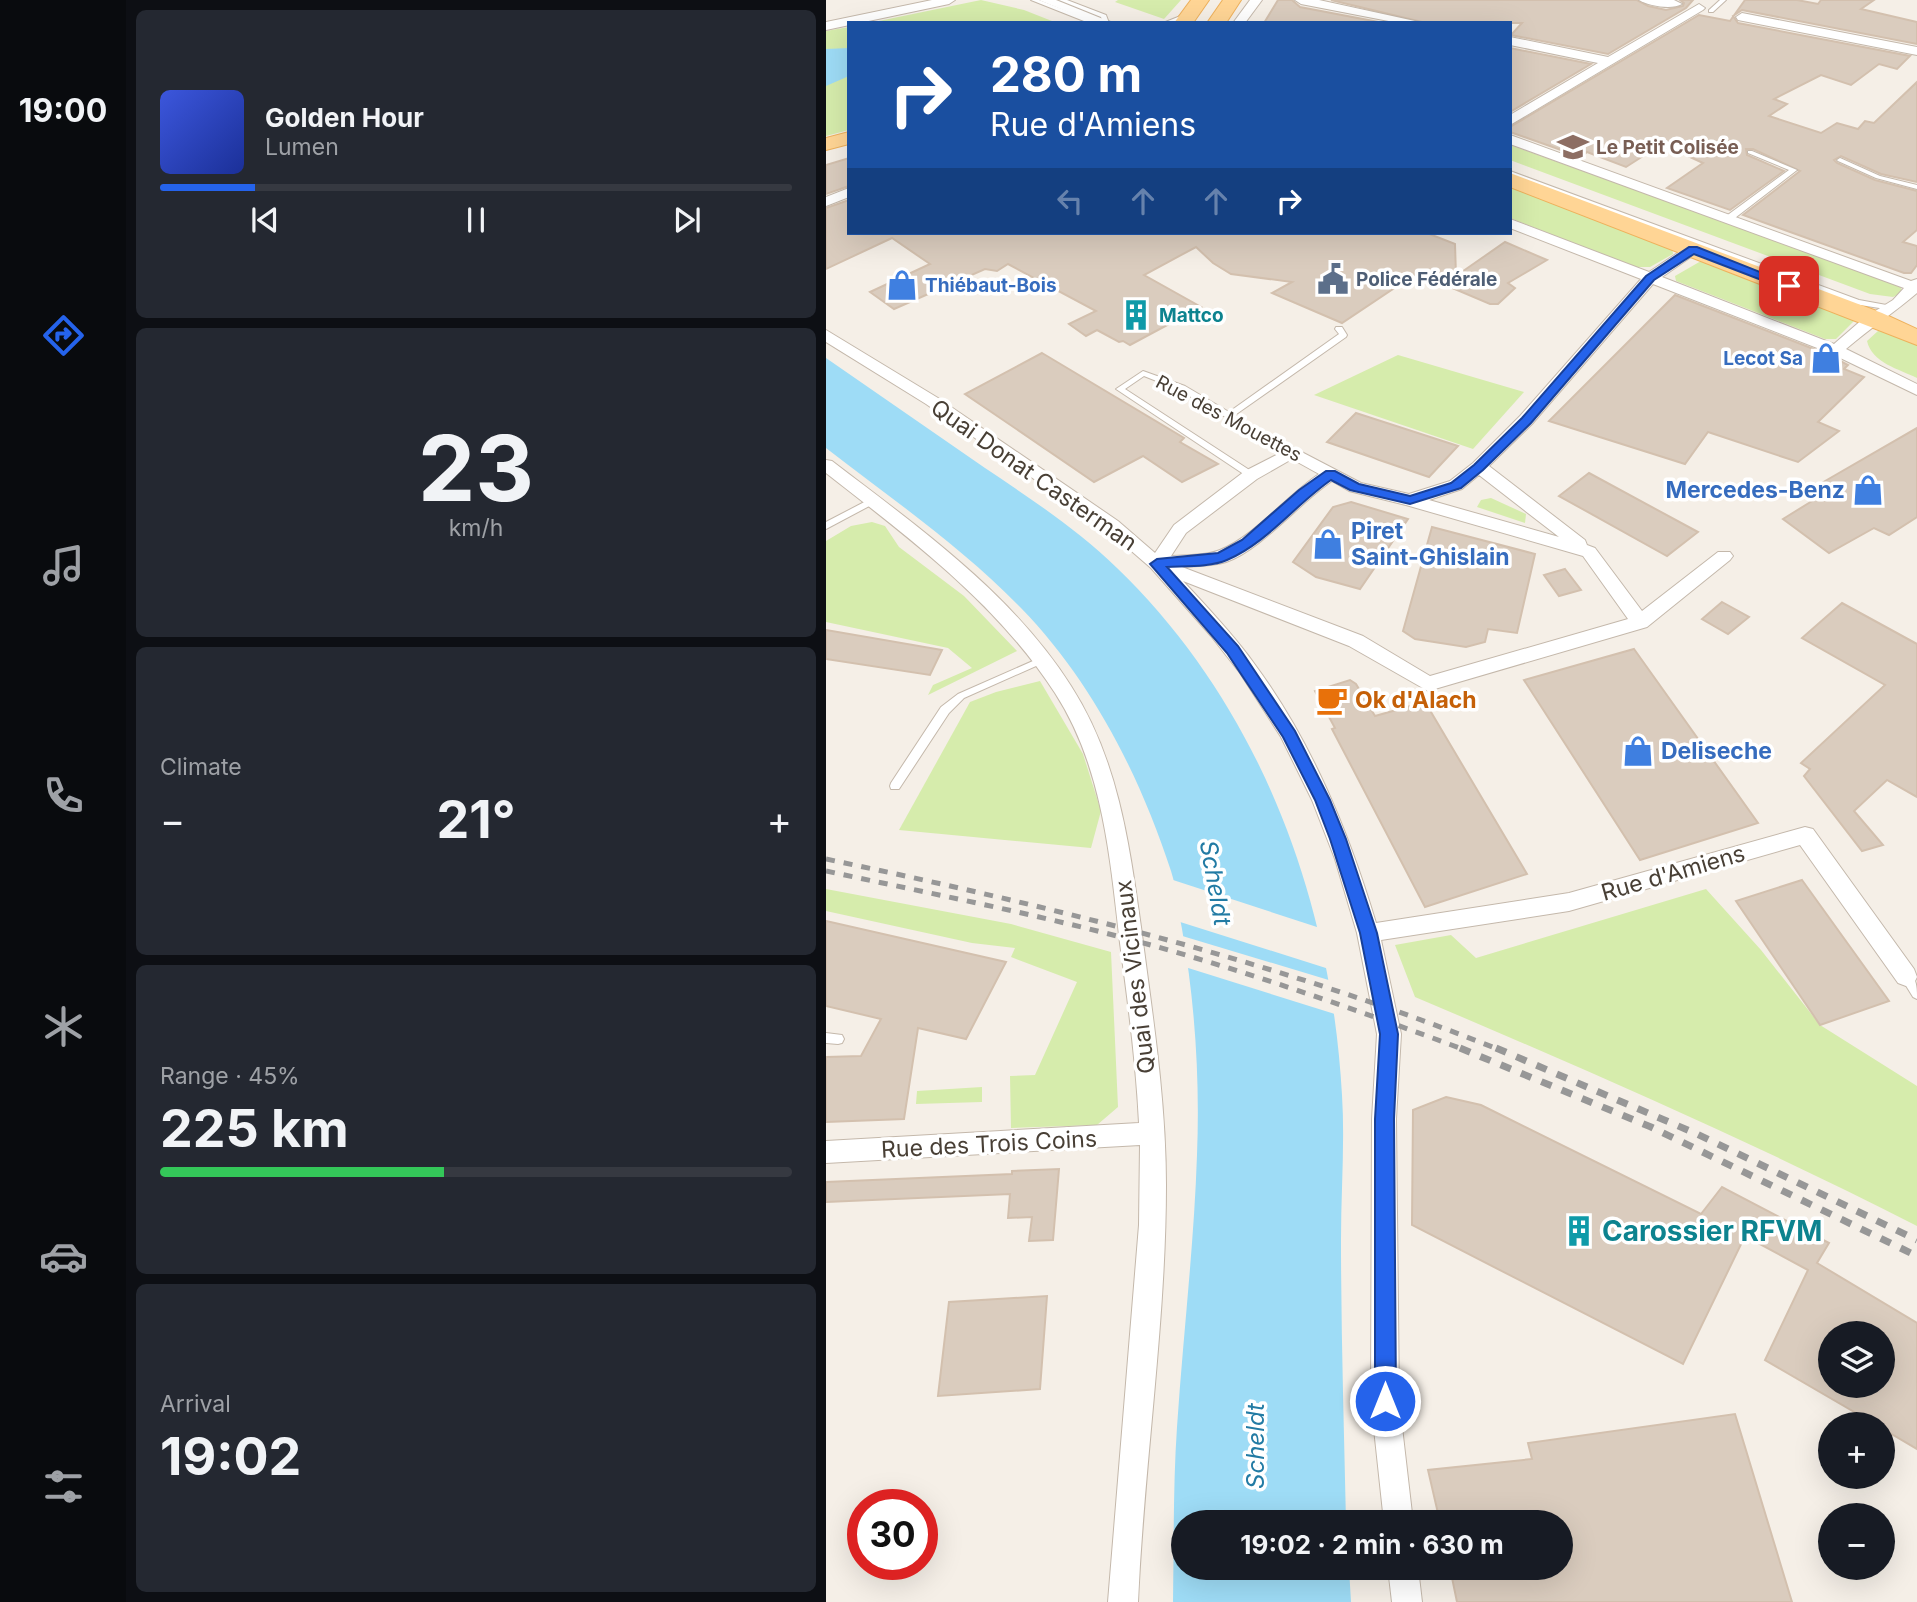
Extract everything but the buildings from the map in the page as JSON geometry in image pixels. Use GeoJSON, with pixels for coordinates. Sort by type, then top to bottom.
{"type":"FeatureCollection","features":[{"type":"Feature","properties":{"kind":"main road"},"geometry":{"type":"LineString","coordinates":[[1185,20],[1200,0]]}},
{"type":"Feature","properties":{"kind":"main road"},"geometry":{"type":"LineString","coordinates":[[826,144],[847,139]]}},
{"type":"Feature","properties":{"kind":"main road"},"geometry":{"type":"LineString","coordinates":[[826,153],[847,147]]}},
{"type":"Feature","properties":{"kind":"main road"},"geometry":{"type":"LineString","coordinates":[[1512,166],[1882,313],[1917,338]]}},
{"type":"Feature","properties":{"kind":"main road"},"geometry":{"type":"LineString","coordinates":[[1512,180],[1693,249],[1882,313],[1917,318]]}},
{"type":"Feature","properties":{"kind":"street"},"geometry":{"type":"LineString","coordinates":[[850,21],[949,0]]}},
{"type":"Feature","properties":{"kind":"street"},"geometry":{"type":"LineString","coordinates":[[1045,0],[1102,21]]}},
{"type":"Feature","properties":{"kind":"street"},"geometry":{"type":"LineString","coordinates":[[1241,21],[1255,0]]}},
{"type":"Feature","properties":{"kind":"street"},"geometry":{"type":"LineString","coordinates":[[1301,0],[1408,21]]}},
{"type":"Feature","properties":{"kind":"street"},"geometry":{"type":"LineString","coordinates":[[1645,0],[1676,4]]}},
{"type":"Feature","properties":{"kind":"street"},"geometry":{"type":"LineString","coordinates":[[1661,0],[1916,50]]}},
{"type":"Feature","properties":{"kind":"street"},"geometry":{"type":"LineString","coordinates":[[1512,120],[1607,61],[1721,13]]}},
{"type":"Feature","properties":{"kind":"street"},"geometry":{"type":"LineString","coordinates":[[826,26],[847,22]]}},
{"type":"Feature","properties":{"kind":"street"},"geometry":{"type":"LineString","coordinates":[[1512,41],[1607,61]]}},
{"type":"Feature","properties":{"kind":"street"},"geometry":{"type":"LineString","coordinates":[[1512,140],[1916,286]]}},
{"type":"Feature","properties":{"kind":"street"},"geometry":{"type":"LineString","coordinates":[[826,202],[847,193]]}},
{"type":"Feature","properties":{"kind":"street"},"geometry":{"type":"LineString","coordinates":[[1512,224],[1836,350],[1917,390]]}},
{"type":"Feature","properties":{"kind":"street"},"geometry":{"type":"LineString","coordinates":[[1410,500],[1456,485],[1479,467],[1526,420],[1650,278],[1693,249]]}},
{"type":"Feature","properties":{"kind":"street"},"geometry":{"type":"LineString","coordinates":[[1836,350],[1916,286]]}},
{"type":"Feature","properties":{"kind":"street","name":"Quai Donat Casterman"},"geometry":{"type":"LineString","coordinates":[[826,335],[932,401],[1112,525],[1157,564],[1225,640],[1290,735],[1322,800],[1341,847],[1368,933],[1389,1034],[1384,1119],[1385,1401],[1397,1510]]}},
{"type":"Feature","properties":{"kind":"street"},"geometry":{"type":"LineString","coordinates":[[1157,564],[1180,529],[1251,475],[1292,452]]}},
{"type":"Feature","properties":{"kind":"street","name":"Rue des Mouettes"},"geometry":{"type":"LineString","coordinates":[[1292,452],[1355,488],[1410,500]]}},
{"type":"Feature","properties":{"kind":"street","name":"Quai des Vicinaux"},"geometry":{"type":"LineString","coordinates":[[826,465],[969,581],[1001,612],[1042,660],[1082,721],[1104,774],[1117,835],[1146,1049],[1151,1133],[1152,1222],[1133,1437],[1123,1602]]}},
{"type":"Feature","properties":{"kind":"street"},"geometry":{"type":"LineString","coordinates":[[1479,467],[1589,551],[1640,622]]}},
{"type":"Feature","properties":{"kind":"street"},"geometry":{"type":"LineString","coordinates":[[1157,564],[1222,557],[1247,543],[1303,493],[1331,474]]}},
{"type":"Feature","properties":{"kind":"street"},"geometry":{"type":"LineString","coordinates":[[1410,500],[1589,551]]}},
{"type":"Feature","properties":{"kind":"street"},"geometry":{"type":"LineString","coordinates":[[1157,564],[1356,641],[1427,684],[1640,622],[1724,556]]}},
{"type":"Feature","properties":{"kind":"street","name":"Rue d'Amiens"},"geometry":{"type":"LineString","coordinates":[[1368,933],[1569,902],[1634,886],[1805,835],[1913,983]]}},
{"type":"Feature","properties":{"kind":"street","name":"Rue des Trois Coins"},"geometry":{"type":"LineString","coordinates":[[826,1153],[1151,1133]]}},
{"type":"Feature","properties":{"kind":"street"},"geometry":{"type":"LineString","coordinates":[[1404,1580],[1407,1602]]}},
{"type":"Feature","properties":{"kind":"lane"},"geometry":{"type":"LineString","coordinates":[[1034,0],[1090,21]]}},
{"type":"Feature","properties":{"kind":"lane"},"geometry":{"type":"LineString","coordinates":[[1062,0],[1104,16],[1106,21]]}},
{"type":"Feature","properties":{"kind":"lane"},"geometry":{"type":"LineString","coordinates":[[1721,13],[1723,0]]}},
{"type":"Feature","properties":{"kind":"lane"},"geometry":{"type":"LineString","coordinates":[[1728,219],[1794,170],[1750,152]]}},
{"type":"Feature","properties":{"kind":"lane"},"geometry":{"type":"LineString","coordinates":[[1840,160],[1878,177],[1917,187]]}},
{"type":"Feature","properties":{"kind":"lane"},"geometry":{"type":"LineString","coordinates":[[1512,174],[1882,313]]}},
{"type":"Feature","properties":{"kind":"lane"},"geometry":{"type":"LineString","coordinates":[[1229,416],[1343,335],[1339,329]]}},
{"type":"Feature","properties":{"kind":"lane","name":"Rue des Mouettes"},"geometry":{"type":"LineString","coordinates":[[1251,475],[1120,389],[1143,373],[1182,388],[1292,452]]}},
{"type":"Feature","properties":{"kind":"lane"},"geometry":{"type":"LineString","coordinates":[[826,526],[872,501]]}},
{"type":"Feature","properties":{"kind":"lane"},"geometry":{"type":"LineString","coordinates":[[895,786],[945,710],[961,696],[1042,660]]}},
{"type":"Feature","properties":{"kind":"green space"},"geometry":{"type":"Polygon","coordinates":[[[981,0],[1024,10],[1052,21],[879,21],[981,0]]]}},
{"type":"Feature","properties":{"kind":"green space"},"geometry":{"type":"Polygon","coordinates":[[[1181,0],[1164,19],[1115,2],[1181,0]]]}},
{"type":"Feature","properties":{"kind":"green space"},"geometry":{"type":"Polygon","coordinates":[[[847,27],[847,131],[826,136],[826,31],[847,27]]]}},
{"type":"Feature","properties":{"kind":"green space"},"geometry":{"type":"Polygon","coordinates":[[[1512,146],[1893,282],[1901,288],[1901,293],[1893,297],[1870,294],[1512,161],[1512,146]]]}},
{"type":"Feature","properties":{"kind":"green space"},"geometry":{"type":"Polygon","coordinates":[[[1512,185],[1672,246],[1673,254],[1650,267],[1634,267],[1512,219],[1512,185]]]}},
{"type":"Feature","properties":{"kind":"green space"},"geometry":{"type":"Polygon","coordinates":[[[1701,261],[1852,314],[1854,321],[1836,339],[1825,339],[1676,281],[1675,276],[1701,261]]]}},
{"type":"Feature","properties":{"kind":"green space"},"geometry":{"type":"Polygon","coordinates":[[[1886,330],[1917,341],[1917,378],[1880,360],[1870,349],[1867,341],[1878,331],[1886,330]]]}},
{"type":"Feature","properties":{"kind":"green space"},"geometry":{"type":"Polygon","coordinates":[[[1398,355],[1524,392],[1473,449],[1314,395],[1398,355]]]}},
{"type":"Feature","properties":{"kind":"green space"},"geometry":{"type":"Polygon","coordinates":[[[1491,498],[1526,514],[1525,523],[1477,507],[1481,500],[1491,498]]]}},
{"type":"Feature","properties":{"kind":"green space"},"geometry":{"type":"Polygon","coordinates":[[[872,522],[885,526],[899,547],[964,596],[1017,651],[928,695],[933,685],[972,668],[948,648],[826,622],[826,541],[851,526],[872,522]]]}},
{"type":"Feature","properties":{"kind":"green space"},"geometry":{"type":"Polygon","coordinates":[[[1040,681],[1083,754],[1101,811],[1091,848],[899,830],[970,702],[996,692],[1040,681]]]}},
{"type":"Feature","properties":{"kind":"green space"},"geometry":{"type":"Polygon","coordinates":[[[826,889],[1011,924],[1111,952],[1118,1107],[1097,1125],[1011,1128],[1010,1076],[1035,1075],[1077,982],[1011,957],[1015,948],[972,943],[826,911],[826,889]]]}},
{"type":"Feature","properties":{"kind":"green space"},"geometry":{"type":"Polygon","coordinates":[[[1706,889],[1761,950],[1820,1025],[1917,1086],[1917,1226],[1668,1107],[1415,997],[1395,945],[1451,935],[1476,958],[1706,889]]]}},
{"type":"Feature","properties":{"kind":"green space"},"geometry":{"type":"Polygon","coordinates":[[[982,1087],[982,1102],[916,1104],[917,1091],[982,1087]]]}},
{"type":"Feature","properties":{"kind":"water"},"geometry":{"type":"Polygon","coordinates":[[[847,48],[847,77],[826,86],[826,49],[847,48]]]}},
{"type":"Feature","properties":{"kind":"water","name":"Scheldt"},"geometry":{"type":"Polygon","coordinates":[[[826,358],[1053,515],[1117,568],[1167,622],[1211,681],[1248,744],[1279,810],[1304,879],[1322,949],[1335,1022],[1343,1131],[1341,1275],[1346,1510],[1174,1510],[1179,1393],[1196,1189],[1197,1070],[1193,1013],[1176,892],[1159,835],[1111,731],[1047,636],[975,565],[826,448],[826,358]]]}},
{"type":"Feature","properties":{"kind":"water"},"geometry":{"type":"Polygon","coordinates":[[[1173,1580],[1350,1580],[1351,1602],[1173,1602],[1173,1580]]]}},
{"type":"Feature","properties":{"kind":"pier"},"geometry":{"type":"Polygon","coordinates":[[[1170,879],[1320,928],[1329,969],[1177,921],[1170,879]]]}},
{"type":"Feature","properties":{"kind":"pier"},"geometry":{"type":"Polygon","coordinates":[[[1179,935],[1332,981],[1338,1015],[1185,967],[1179,935]]]}},
{"type":"Feature","properties":{"kind":"railway"},"geometry":{"type":"LineString","coordinates":[[826,859],[997,897],[1167,940],[1335,990],[1500,1050]]}},
{"type":"Feature","properties":{"kind":"railway"},"geometry":{"type":"LineString","coordinates":[[826,871],[1027,914],[1147,944],[1307,994],[1464,1049]]}},
{"type":"Feature","properties":{"kind":"railway"},"geometry":{"type":"LineString","coordinates":[[1496,1048],[1697,1134],[1917,1240]]}},
{"type":"Feature","properties":{"kind":"railway"},"geometry":{"type":"LineString","coordinates":[[1464,1049],[1651,1127],[1917,1256]]}},
{"type":"Feature","properties":{"kind":"place","name":"Le Petit Colisée"},"geometry":{"type":"Point","coordinates":[1573,147]}},
{"type":"Feature","properties":{"kind":"place","name":"Police Fédérale"},"geometry":{"type":"Point","coordinates":[1333,279]}},
{"type":"Feature","properties":{"kind":"place","name":"Thiébaut-Bois"},"geometry":{"type":"Point","coordinates":[902,285]}},
{"type":"Feature","properties":{"kind":"place","name":"Mattco"},"geometry":{"type":"Point","coordinates":[1136,315]}},
{"type":"Feature","properties":{"kind":"place","name":"Lecot Sa"},"geometry":{"type":"Point","coordinates":[1826,358]}},
{"type":"Feature","properties":{"kind":"place","name":"Mercedes-Benz"},"geometry":{"type":"Point","coordinates":[1868,490]}},
{"type":"Feature","properties":{"kind":"place","name":"Piret Saint-Ghislain"},"geometry":{"type":"Point","coordinates":[1328,544]}},
{"type":"Feature","properties":{"kind":"place","name":"Ok d'Alach"},"geometry":{"type":"Point","coordinates":[1332,700]}},
{"type":"Feature","properties":{"kind":"place","name":"Deliseche"},"geometry":{"type":"Point","coordinates":[1638,751]}},
{"type":"Feature","properties":{"kind":"place","name":"Carossier RFVM"},"geometry":{"type":"Point","coordinates":[1579,1231]}},
{"type":"Feature","properties":{"kind":"route"},"geometry":{"type":"LineString","coordinates":[[1385,1401],[1384,1119],[1389,1034],[1368,933],[1346,859],[1322,800],[1290,735],[1247,668],[1200,610],[1157,564],[1222,557],[1247,543],[1303,493],[1331,474],[1355,488],[1410,500],[1456,485],[1479,467],[1526,420],[1650,278],[1693,249],[1789,286]]}}]}
